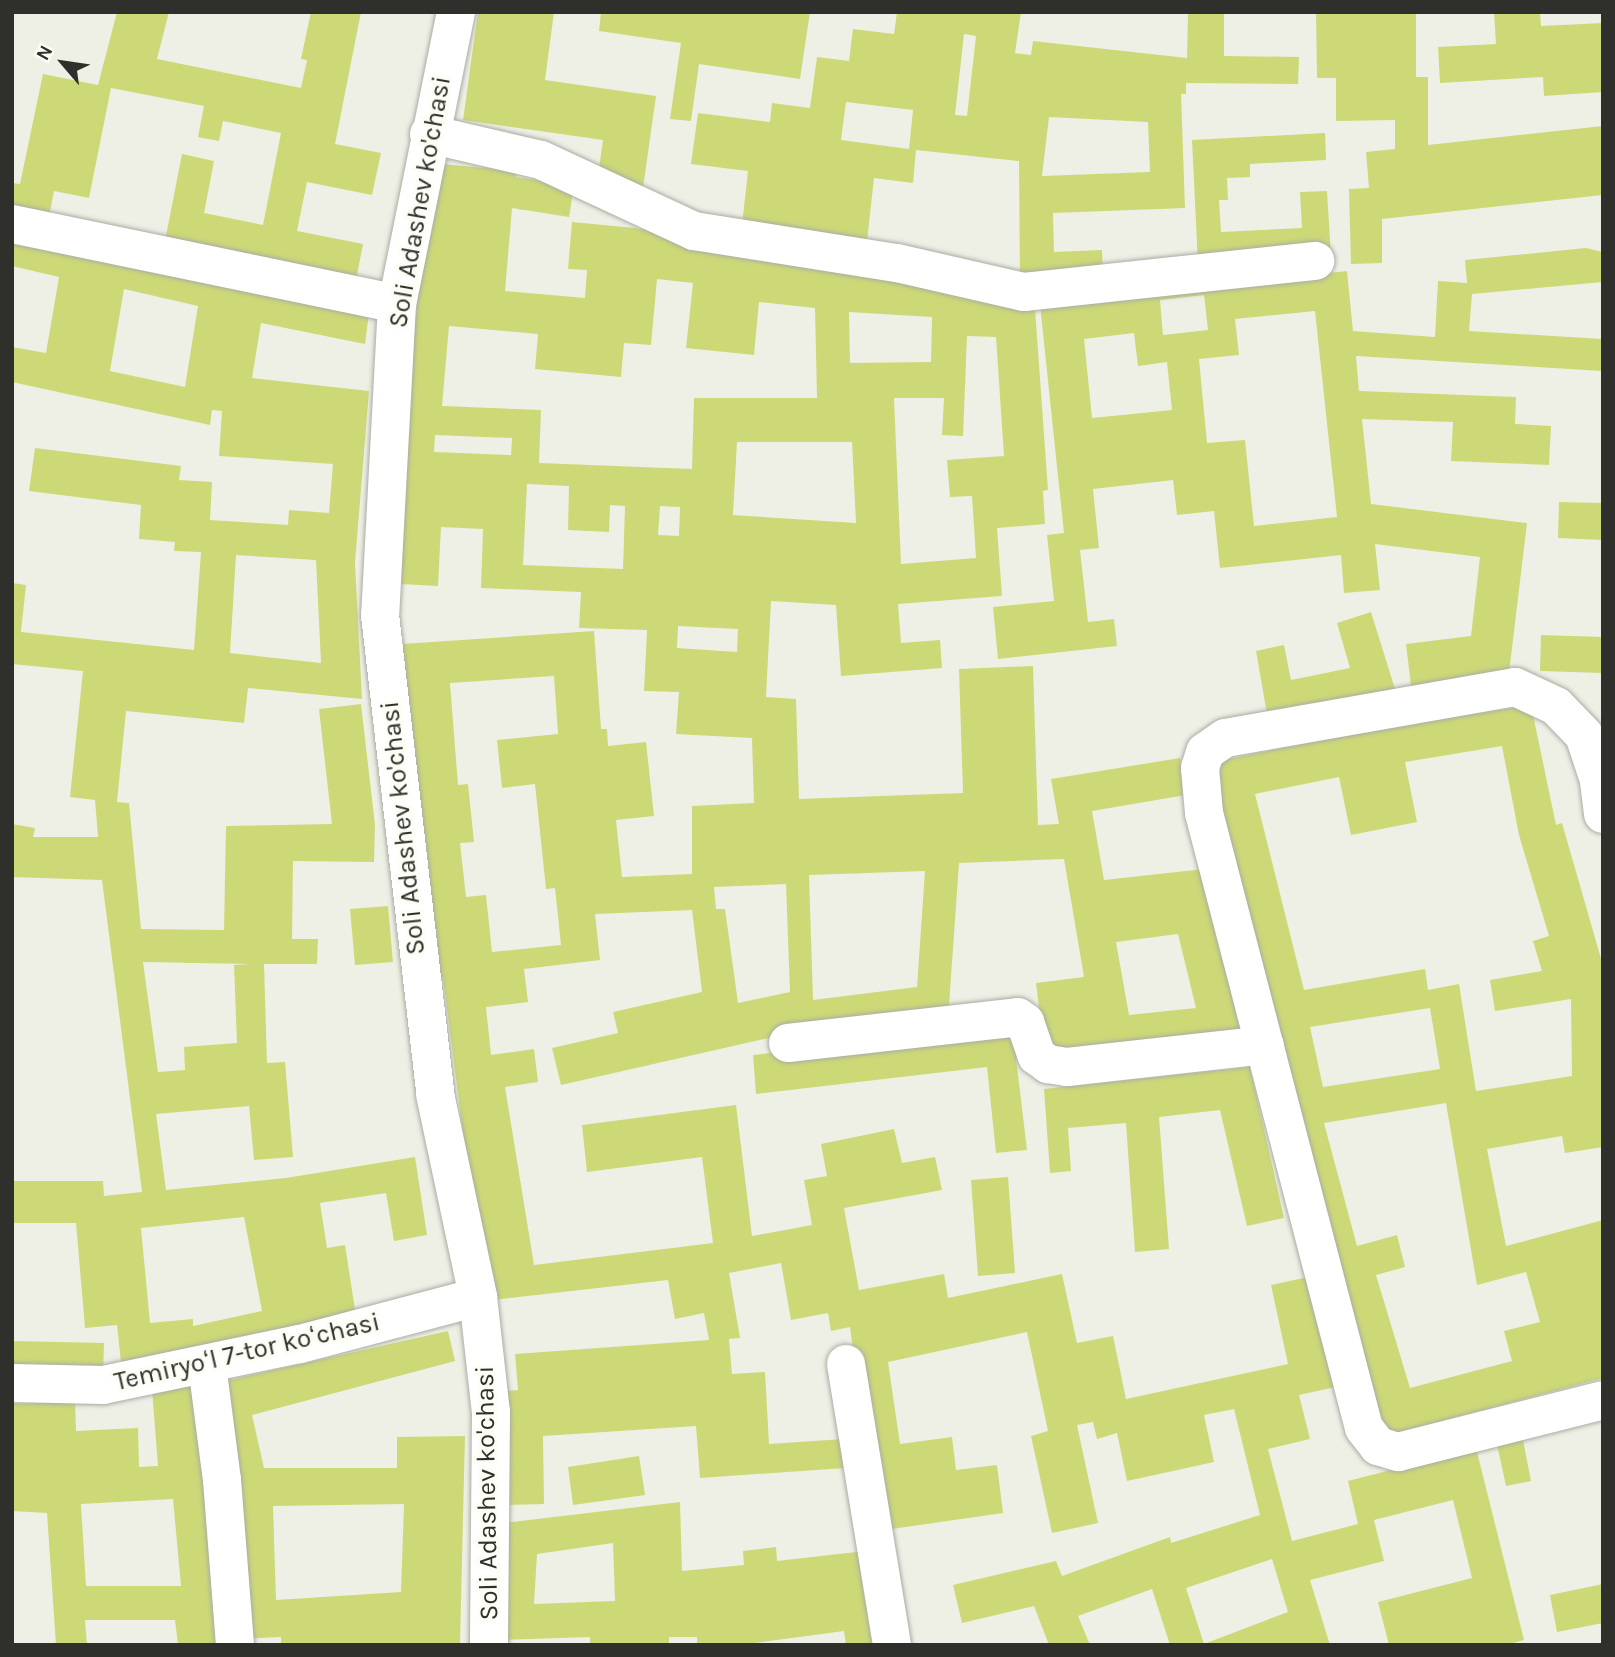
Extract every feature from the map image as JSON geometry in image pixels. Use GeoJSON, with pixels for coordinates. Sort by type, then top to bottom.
{"type":"FeatureCollection","features":[{"type":"Feature","properties":{"kind":"street","name":"Soli Adashev ko'chasi"},"geometry":{"type":"LineString","coordinates":[[456,12],[429,134],[397,304],[380,615],[435,1094],[478,1297],[491,1412],[489,1645]]}},
{"type":"Feature","properties":{"kind":"street"},"geometry":{"type":"LineString","coordinates":[[429,134],[541,160],[694,231],[897,263],[1024,292],[1315,261]]}},
{"type":"Feature","properties":{"kind":"street"},"geometry":{"type":"LineString","coordinates":[[12,224],[397,304]]}},
{"type":"Feature","properties":{"kind":"street"},"geometry":{"type":"LineString","coordinates":[[1603,814],[1598,780],[1584,735],[1556,706],[1515,687],[1225,738],[1205,752],[1200,768],[1204,813],[1364,1428],[1378,1446],[1398,1452],[1430,1446],[1603,1399]]}},
{"type":"Feature","properties":{"kind":"street"},"geometry":{"type":"LineString","coordinates":[[788,1043],[1018,1017],[1026,1022],[1037,1056],[1048,1064],[1067,1067],[1265,1045]]}},
{"type":"Feature","properties":{"kind":"street","name":"Temiryoʻl 7-tor koʻchasi"},"geometry":{"type":"LineString","coordinates":[[12,1382],[103,1385],[207,1365],[478,1297]]}},
{"type":"Feature","properties":{"kind":"street"},"geometry":{"type":"LineString","coordinates":[[846,1364],[892,1645]]}},
{"type":"Feature","properties":{"kind":"street"},"geometry":{"type":"LineString","coordinates":[[207,1365],[222,1480],[235,1645]]}},
{"type":"Feature","properties":{"kind":"building"},"geometry":{"type":"Polygon","coordinates":[[[117,12],[169,12],[157,59],[301,88],[307,60],[301,59],[311,12],[361,12],[335,144],[381,153],[372,195],[307,182],[297,231],[363,244],[355,285],[164,246],[182,154],[214,161],[204,213],[263,225],[281,133],[223,121],[219,141],[198,137],[204,106],[111,88],[89,198],[54,191],[47,226],[12,219],[12,183],[20,184],[43,74],[98,85],[117,12]]]}},
{"type":"Feature","properties":{"kind":"building"},"geometry":{"type":"Polygon","coordinates":[[[478,12],[554,12],[545,80],[656,96],[643,188],[597,182],[603,140],[463,120],[478,12]]]}},
{"type":"Feature","properties":{"kind":"building"},"geometry":{"type":"Polygon","coordinates":[[[601,12],[810,12],[800,79],[699,64],[691,121],[670,119],[681,43],[599,31],[601,12]]]}},
{"type":"Feature","properties":{"kind":"building"},"geometry":{"type":"Polygon","coordinates":[[[897,12],[1021,12],[1015,53],[1031,55],[1033,41],[1187,58],[1188,12],[1224,12],[1224,56],[1299,57],[1298,84],[1186,83],[1186,94],[1181,94],[1185,208],[1053,213],[1054,252],[1102,250],[1103,280],[1020,283],[1019,161],[916,150],[913,183],[874,178],[866,250],[741,234],[748,171],[691,164],[698,113],[770,122],[772,103],[810,108],[817,57],[849,61],[853,29],[894,34],[897,12]],[[964,34],[955,115],[967,116],[976,36],[964,34]],[[846,102],[841,140],[909,149],[913,110],[846,102]],[[1049,117],[1042,176],[1150,172],[1148,122],[1049,117]]]}},
{"type":"Feature","properties":{"kind":"building"},"geometry":{"type":"Polygon","coordinates":[[[1316,12],[1416,12],[1416,77],[1428,77],[1428,145],[1603,126],[1603,195],[1382,219],[1382,263],[1351,264],[1349,189],[1369,188],[1366,152],[1395,149],[1395,120],[1336,121],[1336,78],[1317,78],[1316,12]]]}},
{"type":"Feature","properties":{"kind":"building"},"geometry":{"type":"Polygon","coordinates":[[[1494,12],[1540,12],[1541,26],[1603,23],[1603,92],[1544,96],[1543,77],[1440,83],[1438,47],[1496,44],[1494,12]]]}},
{"type":"Feature","properties":{"kind":"building"},"geometry":{"type":"Polygon","coordinates":[[[1325,133],[1326,160],[1250,164],[1250,177],[1227,178],[1228,200],[1219,200],[1221,232],[1302,228],[1300,192],[1327,191],[1331,256],[1198,264],[1192,140],[1325,133]]]}},
{"type":"Feature","properties":{"kind":"building"},"geometry":{"type":"Polygon","coordinates":[[[431,163],[517,171],[516,177],[574,186],[569,217],[512,208],[505,291],[585,298],[587,270],[568,269],[572,222],[635,228],[740,252],[1034,295],[1048,490],[1043,491],[1045,524],[997,528],[1002,596],[898,604],[901,643],[940,640],[942,668],[841,676],[836,605],[771,601],[766,697],[796,699],[799,799],[963,793],[959,669],[1033,666],[1038,825],[1059,824],[1051,779],[1180,758],[1186,795],[1092,811],[1104,880],[1204,869],[1242,1040],[1045,1057],[1036,983],[1084,977],[1064,859],[959,863],[948,1020],[791,1033],[561,1085],[552,1048],[618,1033],[613,1012],[702,992],[692,910],[595,914],[600,960],[524,969],[528,1002],[486,1007],[491,1055],[534,1049],[538,1082],[505,1087],[534,1265],[713,1243],[702,1157],[587,1172],[582,1125],[736,1105],[752,1236],[812,1225],[804,1180],[827,1176],[821,1144],[894,1129],[902,1163],[935,1157],[942,1190],[844,1208],[859,1290],[944,1274],[948,1298],[1062,1274],[1077,1343],[1113,1336],[1126,1399],[1288,1364],[1271,1285],[1313,1276],[1336,1387],[1299,1395],[1310,1439],[1268,1449],[1292,1541],[1358,1524],[1348,1481],[1476,1448],[1524,1640],[1506,1645],[1389,1645],[1378,1602],[1472,1578],[1453,1500],[1374,1520],[1384,1561],[1310,1580],[1330,1645],[1170,1645],[1152,1589],[1078,1616],[1090,1645],[1049,1645],[1034,1606],[962,1623],[953,1585],[1056,1561],[1062,1576],[1170,1537],[1171,1543],[1260,1515],[1234,1409],[1204,1415],[1214,1462],[1127,1481],[1117,1433],[1097,1439],[1093,1422],[1077,1425],[1098,1523],[1052,1533],[1031,1436],[1048,1431],[1027,1332],[888,1362],[900,1444],[952,1437],[956,1470],[997,1465],[1003,1513],[878,1531],[850,1327],[831,1331],[828,1313],[791,1320],[781,1263],[729,1273],[740,1338],[729,1339],[732,1374],[765,1372],[769,1444],[843,1439],[845,1468],[700,1478],[696,1426],[543,1436],[544,1504],[507,1505],[505,1391],[518,1390],[515,1354],[709,1340],[704,1313],[675,1319],[668,1280],[493,1300],[465,1148],[443,977],[439,978],[402,644],[594,631],[601,729],[607,729],[608,746],[646,742],[654,816],[616,820],[622,877],[692,874],[692,806],[754,803],[752,738],[676,734],[679,692],[644,691],[647,630],[579,628],[581,592],[481,588],[483,529],[441,527],[438,586],[400,584],[407,405],[431,163]],[[657,279],[651,345],[624,343],[621,377],[535,369],[538,334],[449,326],[442,406],[541,410],[539,463],[692,469],[694,398],[817,398],[815,308],[759,302],[754,355],[686,348],[693,283],[657,279]],[[849,312],[850,363],[931,362],[932,317],[849,312]],[[967,336],[963,436],[942,435],[944,398],[894,398],[901,564],[976,558],[972,496],[950,497],[947,460],[1004,456],[996,337],[967,336]],[[435,435],[434,452],[511,455],[512,438],[435,435]],[[737,442],[733,515],[856,523],[852,442],[737,442]],[[527,484],[523,565],[623,569],[625,506],[610,505],[609,532],[568,530],[569,486],[527,484]],[[660,506],[658,535],[679,536],[680,507],[660,506]],[[678,626],[677,648],[737,652],[738,629],[678,626]],[[554,676],[450,683],[458,785],[468,784],[474,842],[460,843],[466,897],[486,895],[492,952],[561,945],[555,888],[546,889],[535,784],[502,788],[497,740],[558,734],[554,676]],[[925,871],[809,875],[813,1000],[917,987],[925,871]],[[786,884],[714,887],[716,909],[725,909],[738,1003],[790,992],[786,884]],[[1178,934],[1116,942],[1129,1015],[1196,1008],[1178,934]],[[1272,1559],[1186,1588],[1204,1644],[1288,1612],[1272,1559]]]}},
{"type":"Feature","properties":{"kind":"building"},"geometry":{"type":"Polygon","coordinates":[[[12,231],[369,313],[365,344],[261,323],[252,378],[369,391],[355,563],[362,699],[248,688],[244,723],[126,711],[117,802],[129,803],[141,929],[224,930],[226,826],[332,824],[319,709],[361,704],[375,825],[374,862],[293,861],[292,939],[318,939],[317,964],[264,964],[267,1063],[285,1062],[293,1157],[254,1160],[249,1106],[156,1114],[166,1190],[286,1178],[415,1157],[427,1235],[394,1241],[386,1193],[320,1203],[327,1248],[345,1245],[356,1316],[121,1362],[117,1325],[85,1328],[76,1223],[12,1223],[12,1181],[103,1181],[104,1196],[142,1192],[102,880],[12,877],[12,824],[35,828],[33,837],[98,837],[95,800],[70,797],[83,671],[12,664],[12,583],[26,585],[21,632],[194,650],[201,552],[174,551],[175,542],[139,539],[141,505],[29,491],[35,448],[181,466],[179,480],[212,482],[210,520],[288,525],[289,510],[329,513],[333,464],[219,456],[222,411],[212,410],[210,425],[12,382],[12,347],[46,353],[59,277],[12,266],[12,231]],[[124,289],[110,371],[185,387],[198,306],[124,289]],[[236,555],[230,653],[321,663],[316,560],[236,555]],[[143,962],[158,1072],[185,1070],[184,1047],[237,1043],[234,965],[250,964],[143,962]],[[244,1217],[141,1228],[150,1323],[193,1319],[193,1326],[262,1311],[244,1217]]]}},
{"type":"Feature","properties":{"kind":"building"},"geometry":{"type":"Polygon","coordinates":[[[1586,248],[1603,252],[1603,282],[1472,294],[1469,331],[1603,339],[1602,371],[1356,356],[1359,391],[1516,397],[1515,424],[1551,426],[1549,465],[1451,461],[1453,422],[1362,419],[1371,504],[1527,523],[1509,673],[1411,686],[1406,644],[1471,636],[1480,557],[1375,544],[1380,590],[1344,593],[1341,555],[1220,568],[1214,511],[1177,515],[1173,480],[1093,489],[1099,548],[1080,550],[1088,622],[1114,619],[1117,646],[998,659],[993,607],[1054,601],[1047,535],[1064,533],[1039,295],[1231,283],[1347,271],[1353,331],[1435,337],[1438,281],[1467,283],[1465,260],[1586,248]],[[1204,295],[1160,300],[1163,335],[1208,330],[1204,295]],[[1315,311],[1235,319],[1239,355],[1199,359],[1207,443],[1245,440],[1254,526],[1337,517],[1315,311]],[[1134,333],[1084,339],[1092,418],[1172,410],[1167,362],[1138,366],[1134,333]]]}},
{"type":"Feature","properties":{"kind":"building"},"geometry":{"type":"Polygon","coordinates":[[[1559,502],[1603,503],[1603,540],[1558,538],[1559,502]]]}},
{"type":"Feature","properties":{"kind":"building"},"geometry":{"type":"Polygon","coordinates":[[[1371,612],[1395,689],[1267,714],[1256,651],[1284,645],[1291,680],[1350,668],[1337,623],[1371,612]]]}},
{"type":"Feature","properties":{"kind":"building"},"geometry":{"type":"Polygon","coordinates":[[[1541,635],[1603,637],[1603,673],[1540,671],[1541,635]]]}},
{"type":"Feature","properties":{"kind":"building"},"geometry":{"type":"Polygon","coordinates":[[[1531,705],[1556,825],[1562,823],[1602,962],[1603,1147],[1565,1153],[1562,1136],[1487,1149],[1506,1246],[1603,1220],[1603,1378],[1385,1436],[1209,763],[1361,732],[1531,705]],[[1502,746],[1405,762],[1417,822],[1351,835],[1339,777],[1255,794],[1304,990],[1425,969],[1428,990],[1459,984],[1476,1091],[1572,1076],[1571,999],[1495,1011],[1490,980],[1542,971],[1533,941],[1549,936],[1519,835],[1502,746]],[[1430,1008],[1310,1027],[1323,1087],[1440,1069],[1430,1008]],[[1446,1103],[1324,1123],[1357,1246],[1397,1235],[1405,1267],[1376,1275],[1410,1388],[1512,1361],[1504,1331],[1540,1322],[1526,1272],[1477,1285],[1446,1103]]]}},
{"type":"Feature","properties":{"kind":"building"},"geometry":{"type":"Polygon","coordinates":[[[388,906],[393,962],[355,965],[350,909],[388,906]]]}},
{"type":"Feature","properties":{"kind":"building"},"geometry":{"type":"Polygon","coordinates":[[[1012,1024],[1027,1150],[996,1153],[987,1067],[756,1094],[753,1055],[1012,1024]]]}},
{"type":"Feature","properties":{"kind":"building"},"geometry":{"type":"Polygon","coordinates":[[[1250,1067],[1284,1218],[1247,1226],[1220,1110],[1159,1117],[1169,1249],[1135,1252],[1126,1123],[1068,1128],[1071,1171],[1050,1173],[1044,1089],[1250,1067]]]}},
{"type":"Feature","properties":{"kind":"building"},"geometry":{"type":"Polygon","coordinates":[[[1008,1177],[1015,1273],[978,1276],[971,1180],[1008,1177]]]}},
{"type":"Feature","properties":{"kind":"building"},"geometry":{"type":"Polygon","coordinates":[[[448,1331],[455,1361],[252,1415],[264,1468],[397,1468],[397,1437],[465,1436],[460,1645],[281,1645],[281,1637],[240,1639],[212,1384],[448,1331]],[[404,1504],[273,1506],[276,1600],[401,1592],[404,1504]]]}},
{"type":"Feature","properties":{"kind":"building"},"geometry":{"type":"Polygon","coordinates":[[[12,1341],[104,1343],[103,1379],[12,1377],[12,1341]]]}},
{"type":"Feature","properties":{"kind":"building"},"geometry":{"type":"Polygon","coordinates":[[[198,1386],[222,1645],[178,1645],[175,1620],[85,1620],[87,1645],[56,1645],[47,1513],[12,1511],[12,1404],[75,1402],[76,1431],[138,1428],[139,1467],[158,1466],[152,1390],[198,1386]],[[173,1499],[81,1504],[86,1586],[181,1586],[173,1499]]]}},
{"type":"Feature","properties":{"kind":"building"},"geometry":{"type":"Polygon","coordinates":[[[1521,1430],[1531,1481],[1506,1486],[1495,1435],[1521,1430]]]}},
{"type":"Feature","properties":{"kind":"building"},"geometry":{"type":"Polygon","coordinates":[[[639,1456],[645,1495],[573,1505],[568,1467],[639,1456]]]}},
{"type":"Feature","properties":{"kind":"building"},"geometry":{"type":"Polygon","coordinates":[[[680,1502],[682,1571],[744,1565],[743,1551],[776,1547],[777,1561],[865,1551],[876,1645],[846,1645],[844,1631],[739,1645],[697,1645],[697,1637],[669,1637],[669,1645],[590,1645],[590,1637],[498,1640],[503,1523],[680,1502]],[[613,1543],[537,1554],[534,1604],[615,1601],[613,1543]]]}},
{"type":"Feature","properties":{"kind":"building"},"geometry":{"type":"Polygon","coordinates":[[[1603,1584],[1603,1623],[1557,1632],[1550,1595],[1603,1584]]]}}]}
